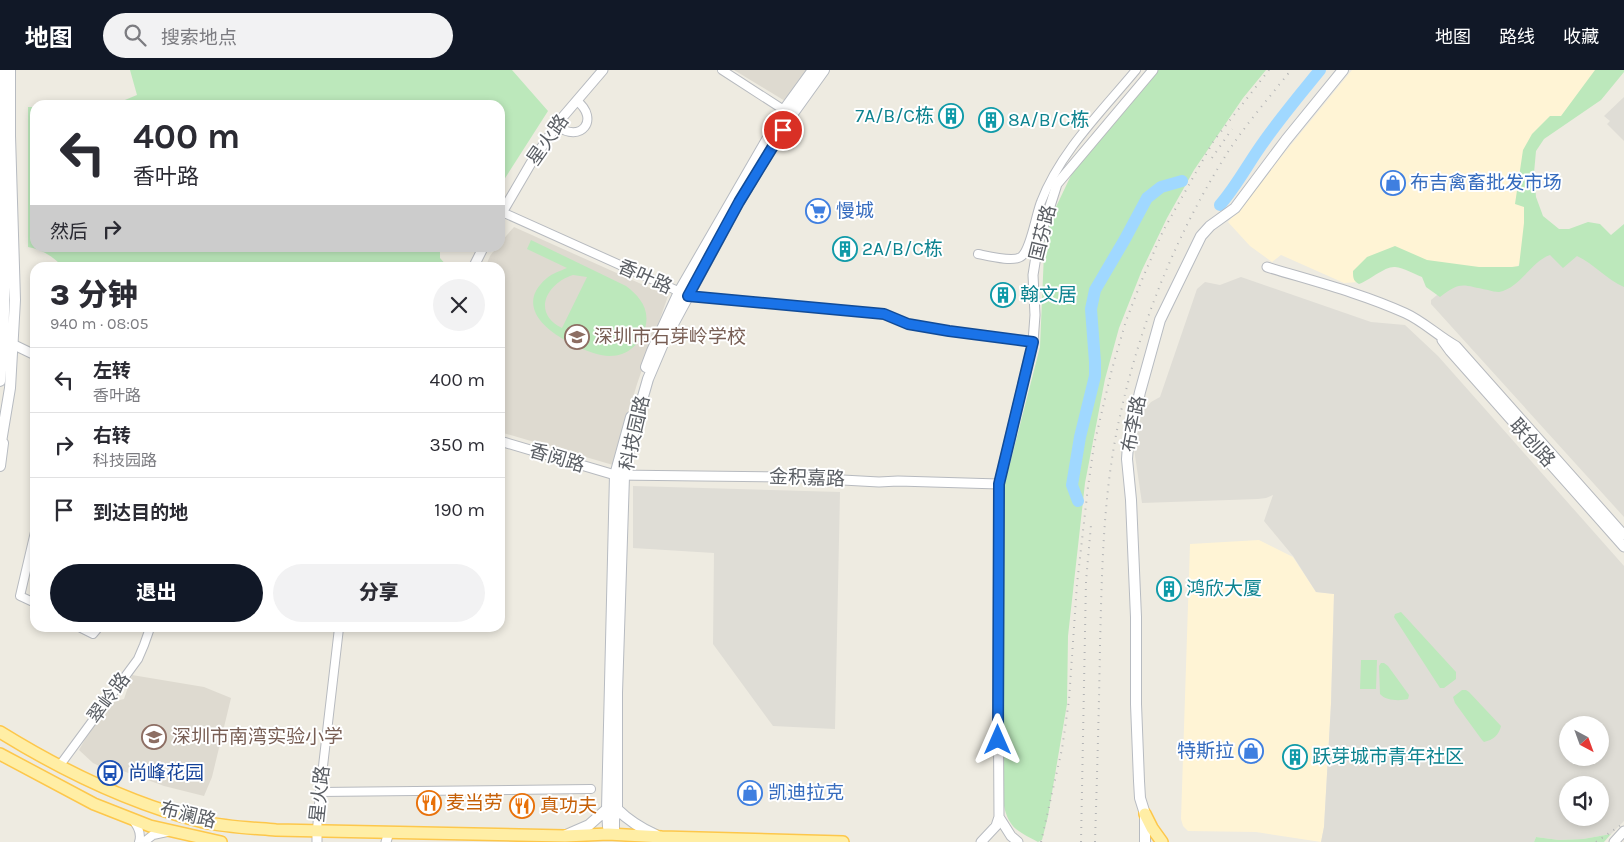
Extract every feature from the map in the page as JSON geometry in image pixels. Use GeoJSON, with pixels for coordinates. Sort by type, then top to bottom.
{"type":"FeatureCollection","features":[{"type":"Feature","properties":{"kind":"main road"},"geometry":{"type":"LineString","coordinates":[[0,70],[10,388],[0,466]]}},
{"type":"Feature","properties":{"kind":"main road"},"geometry":{"type":"LineString","coordinates":[[0,381],[15,300],[10,70]]}},
{"type":"Feature","properties":{"kind":"main road","name":"科技园路"},"geometry":{"type":"LineString","coordinates":[[611,838],[614,819],[612,809],[617,693],[620,475],[648,379],[684,294],[739,202],[813,70]]}},
{"type":"Feature","properties":{"kind":"main road","name":"科技园路"},"geometry":{"type":"LineString","coordinates":[[788,113],[824,70]]}},
{"type":"Feature","properties":{"kind":"main road","name":"布李路"},"geometry":{"type":"LineString","coordinates":[[1146,842],[1145,814],[1140,798],[1138,781],[1136,617],[1131,500],[1127,458],[1128,445],[1140,392],[1160,320],[1201,236],[1210,226],[1235,208],[1286,140],[1343,70]]}},
{"type":"Feature","properties":{"kind":"main road"},"geometry":{"type":"LineString","coordinates":[[0,448],[5,422]]}},
{"type":"Feature","properties":{"kind":"main road"},"geometry":{"type":"LineString","coordinates":[[0,728],[25,748]]}},
{"type":"Feature","properties":{"kind":"main road","name":"布澜路"},"geometry":{"type":"LineString","coordinates":[[0,732],[25,748],[101,787],[156,808],[204,822],[267,829],[317,830],[388,839],[565,836],[843,842]]}},
{"type":"Feature","properties":{"kind":"main road","name":"布澜路"},"geometry":{"type":"LineString","coordinates":[[0,754],[94,804],[168,831],[221,842]]}},
{"type":"Feature","properties":{"kind":"main road"},"geometry":{"type":"LineString","coordinates":[[0,760],[20,765]]}},
{"type":"Feature","properties":{"kind":"main road"},"geometry":{"type":"LineString","coordinates":[[565,836],[589,824],[612,809],[656,838]]}},
{"type":"Feature","properties":{"kind":"main road"},"geometry":{"type":"LineString","coordinates":[[1145,814],[1162,842]]}},
{"type":"Feature","properties":{"kind":"street","name":"星火路"},"geometry":{"type":"LineString","coordinates":[[505,207],[531,162],[557,126],[603,70]]}},
{"type":"Feature","properties":{"kind":"street"},"geometry":{"type":"LineString","coordinates":[[722,70],[788,113]]}},
{"type":"Feature","properties":{"kind":"street"},"geometry":{"type":"LineString","coordinates":[[978,254],[1016,259],[1023,256],[1028,246],[1040,203],[1052,175],[1066,154],[1136,70]]}},
{"type":"Feature","properties":{"kind":"street","name":"国芬路"},"geometry":{"type":"LineString","coordinates":[[999,817],[999,484],[1033,342],[1035,315],[1033,275],[1038,244],[1044,220],[1057,184],[1153,70]]}},
{"type":"Feature","properties":{"kind":"street"},"geometry":{"type":"LineString","coordinates":[[557,126],[565,132],[571,133],[584,127],[588,118],[587,114],[582,105],[577,101]]}},
{"type":"Feature","properties":{"kind":"street","name":"香叶路"},"geometry":{"type":"LineString","coordinates":[[505,216],[684,294],[884,314],[908,324],[1033,342]]}},
{"type":"Feature","properties":{"kind":"street","name":"联创路"},"geometry":{"type":"LineString","coordinates":[[1267,266],[1380,303],[1407,314],[1426,325],[1441,338],[1456,346],[1624,536]]}},
{"type":"Feature","properties":{"kind":"street","name":"联创路"},"geometry":{"type":"LineString","coordinates":[[1441,338],[1450,351],[1624,547]]}},
{"type":"Feature","properties":{"kind":"street"},"geometry":{"type":"LineString","coordinates":[[8,342],[30,353]]}},
{"type":"Feature","properties":{"kind":"street","name":"香阅路"},"geometry":{"type":"LineString","coordinates":[[505,442],[620,475]]}},
{"type":"Feature","properties":{"kind":"street","name":"金积嘉路"},"geometry":{"type":"LineString","coordinates":[[620,475],[788,477],[879,482],[999,484]]}},
{"type":"Feature","properties":{"kind":"street"},"geometry":{"type":"LineString","coordinates":[[30,553],[20,596],[30,601]]}},
{"type":"Feature","properties":{"kind":"street","name":"翠岭路"},"geometry":{"type":"LineString","coordinates":[[60,765],[138,659],[149,632]]}},
{"type":"Feature","properties":{"kind":"street","name":"星火路"},"geometry":{"type":"LineString","coordinates":[[316,842],[320,792],[340,632]]}},
{"type":"Feature","properties":{"kind":"street"},"geometry":{"type":"LineString","coordinates":[[320,792],[591,789]]}},
{"type":"Feature","properties":{"kind":"street"},"geometry":{"type":"LineString","coordinates":[[982,842],[996,826],[999,817]]}},
{"type":"Feature","properties":{"kind":"street"},"geometry":{"type":"LineString","coordinates":[[999,817],[1010,836],[1018,842]]}},
{"type":"Feature","properties":{"kind":"street"},"geometry":{"type":"LineString","coordinates":[[132,819],[138,826],[140,833],[139,842]]}},
{"type":"Feature","properties":{"kind":"street"},"geometry":{"type":"LineString","coordinates":[[144,842],[153,835],[168,831]]}},
{"type":"Feature","properties":{"kind":"street"},"geometry":{"type":"LineString","coordinates":[[1614,842],[1624,831]]}},
{"type":"Feature","properties":{"kind":"shaded area"},"geometry":{"type":"Polygon","coordinates":[[[734,70],[808,70],[785,101],[734,70]]]}},
{"type":"Feature","properties":{"kind":"shaded area","name":"布吉禽畜批发市场"},"geometry":{"type":"Polygon","coordinates":[[[1352,70],[1602,70],[1582,98],[1535,144],[1527,169],[1535,242],[1512,274],[1403,257],[1360,282],[1344,283],[1281,255],[1272,262],[1250,246],[1228,222],[1352,70]]]}},
{"type":"Feature","properties":{"kind":"shaded area"},"geometry":{"type":"Polygon","coordinates":[[[1624,97],[1624,141],[1607,124],[1610,121],[1604,116],[1624,97]]]}},
{"type":"Feature","properties":{"kind":"shaded area","name":"深圳市石芽岭学校"},"geometry":{"type":"Polygon","coordinates":[[[514,227],[668,296],[637,384],[613,465],[505,433],[505,262],[488,262],[493,252],[505,252],[505,237],[514,227]]]}},
{"type":"Feature","properties":{"kind":"shaded area"},"geometry":{"type":"Polygon","coordinates":[[[1558,245],[1624,280],[1624,517],[1431,304],[1431,300],[1448,286],[1458,282],[1496,287],[1558,245]]]}},
{"type":"Feature","properties":{"kind":"shaded area"},"geometry":{"type":"Polygon","coordinates":[[[1241,277],[1371,322],[1405,325],[1438,356],[1624,566],[1624,821],[1611,834],[1583,839],[1559,840],[1536,837],[1534,842],[1321,842],[1324,827],[1331,704],[1334,594],[1316,592],[1293,556],[1264,521],[1273,495],[1258,499],[1142,503],[1133,442],[1143,411],[1151,402],[1160,397],[1197,289],[1205,282],[1220,285],[1241,277]]]}},
{"type":"Feature","properties":{"kind":"shaded area"},"geometry":{"type":"Polygon","coordinates":[[[633,486],[840,492],[835,729],[773,726],[713,644],[714,553],[633,548],[633,486]]]}},
{"type":"Feature","properties":{"kind":"shaded area"},"geometry":{"type":"Polygon","coordinates":[[[1259,540],[1293,557],[1316,592],[1334,594],[1331,704],[1324,827],[1321,842],[1256,832],[1188,831],[1183,826],[1181,819],[1190,544],[1259,540]]]}},
{"type":"Feature","properties":{"kind":"shaded area","name":"深圳市南湾实验小学"},"geometry":{"type":"Polygon","coordinates":[[[132,675],[204,687],[231,698],[212,777],[204,796],[164,786],[123,771],[120,776],[93,763],[79,750],[94,723],[111,702],[124,699],[132,675]]]}},
{"type":"Feature","properties":{"kind":"green space"},"geometry":{"type":"Polygon","coordinates":[[[130,70],[512,70],[548,111],[505,178],[505,100],[125,100],[137,95],[130,70]]]}},
{"type":"Feature","properties":{"kind":"green space"},"geometry":{"type":"Polygon","coordinates":[[[1158,70],[1266,70],[1243,98],[1194,170],[1167,218],[1142,270],[1119,328],[1105,379],[1085,483],[1068,636],[1067,704],[1048,816],[1042,840],[1038,842],[1021,833],[1012,825],[1005,810],[1003,798],[1003,491],[1040,347],[1045,230],[1075,167],[1158,70]]]}},
{"type":"Feature","properties":{"kind":"green space"},"geometry":{"type":"Polygon","coordinates":[[[1595,70],[1624,70],[1624,72],[1601,100],[1544,139],[1536,151],[1534,173],[1536,197],[1543,216],[1559,229],[1569,229],[1588,222],[1600,224],[1611,235],[1624,224],[1624,287],[1577,256],[1563,268],[1550,255],[1537,263],[1513,286],[1499,292],[1458,286],[1440,297],[1426,287],[1422,277],[1395,267],[1391,267],[1359,284],[1356,282],[1353,277],[1353,271],[1367,257],[1395,246],[1427,260],[1479,267],[1519,266],[1524,207],[1515,204],[1523,150],[1532,134],[1550,116],[1561,116],[1595,70]]]}},
{"type":"Feature","properties":{"kind":"green space"},"geometry":{"type":"Polygon","coordinates":[[[28,107],[30,107],[30,248],[28,247],[28,107]]]}},
{"type":"Feature","properties":{"kind":"green space"},"geometry":{"type":"Polygon","coordinates":[[[531,240],[626,286],[642,302],[646,312],[644,332],[636,345],[630,350],[617,355],[601,355],[580,348],[559,337],[542,323],[533,306],[538,288],[554,273],[567,268],[527,249],[531,240]],[[573,275],[564,279],[550,291],[546,299],[547,315],[562,328],[587,277],[573,275]]]}},
{"type":"Feature","properties":{"kind":"green space"},"geometry":{"type":"Polygon","coordinates":[[[42,252],[440,252],[440,258],[444,262],[58,262],[42,252]]]}},
{"type":"Feature","properties":{"kind":"green space"},"geometry":{"type":"Polygon","coordinates":[[[1401,612],[1456,672],[1456,679],[1444,688],[1440,688],[1394,617],[1395,614],[1401,612]]]}},
{"type":"Feature","properties":{"kind":"green space"},"geometry":{"type":"Polygon","coordinates":[[[1361,660],[1377,660],[1376,689],[1360,689],[1361,660]]]}},
{"type":"Feature","properties":{"kind":"green space"},"geometry":{"type":"Polygon","coordinates":[[[1381,663],[1388,666],[1409,695],[1408,699],[1389,699],[1380,694],[1379,666],[1381,663]]]}},
{"type":"Feature","properties":{"kind":"green space"},"geometry":{"type":"Polygon","coordinates":[[[1462,690],[1469,692],[1501,726],[1499,732],[1490,740],[1484,742],[1482,740],[1455,703],[1453,697],[1462,690]]]}},
{"type":"Feature","properties":{"kind":"green space"},"geometry":{"type":"Polygon","coordinates":[[[1611,834],[1604,842],[1534,842],[1536,837],[1559,840],[1583,839],[1611,834]]]}},
{"type":"Feature","properties":{"kind":"waterway"},"geometry":{"type":"LineString","coordinates":[[1220,205],[1271,132],[1320,70]]}},
{"type":"Feature","properties":{"kind":"waterway"},"geometry":{"type":"LineString","coordinates":[[1078,501],[1072,485],[1080,437],[1095,376],[1091,309],[1095,290],[1147,198],[1161,187],[1182,181]]}},
{"type":"Feature","properties":{"kind":"railway"},"geometry":{"type":"LineString","coordinates":[[1041,842],[1062,749],[1069,700],[1077,584],[1094,445],[1112,369],[1126,321],[1163,231],[1213,142],[1269,70]]}},
{"type":"Feature","properties":{"kind":"railway"},"geometry":{"type":"LineString","coordinates":[[1095,842],[1104,530],[1114,444],[1128,382],[1149,314],[1191,217],[1233,144],[1291,70]]}},
{"type":"Feature","properties":{"kind":"railway"},"geometry":{"type":"LineString","coordinates":[[1212,158],[1232,129]]}},
{"type":"Feature","properties":{"kind":"railway"},"geometry":{"type":"LineString","coordinates":[[1081,842],[1086,581],[1091,525]]}},
{"type":"Feature","properties":{"kind":"railway"},"geometry":{"type":"LineString","coordinates":[[1596,842],[1624,823]]}},
{"type":"Feature","properties":{"kind":"place","name":"7A/B/C栋"},"geometry":{"type":"Point","coordinates":[951,116]}},
{"type":"Feature","properties":{"kind":"place","name":"8A/B/C栋"},"geometry":{"type":"Point","coordinates":[991,120]}},
{"type":"Feature","properties":{"kind":"place","name":"布吉禽畜批发市场"},"geometry":{"type":"Point","coordinates":[1393,183]}},
{"type":"Feature","properties":{"kind":"place","name":"慢城"},"geometry":{"type":"Point","coordinates":[818,211]}},
{"type":"Feature","properties":{"kind":"place","name":"2A/B/C栋"},"geometry":{"type":"Point","coordinates":[845,249]}},
{"type":"Feature","properties":{"kind":"place","name":"翰文居"},"geometry":{"type":"Point","coordinates":[1003,295]}},
{"type":"Feature","properties":{"kind":"place","name":"深圳市石芽岭学校"},"geometry":{"type":"Point","coordinates":[577,337]}},
{"type":"Feature","properties":{"kind":"place","name":"鸿欣大厦"},"geometry":{"type":"Point","coordinates":[1169,589]}},
{"type":"Feature","properties":{"kind":"place","name":"深圳市南湾实验小学"},"geometry":{"type":"Point","coordinates":[154,737]}},
{"type":"Feature","properties":{"kind":"place","name":"特斯拉"},"geometry":{"type":"Point","coordinates":[1251,751]}},
{"type":"Feature","properties":{"kind":"place","name":"跃芽城市青年社区"},"geometry":{"type":"Point","coordinates":[1295,757]}},
{"type":"Feature","properties":{"kind":"place","name":"尚峰花园"},"geometry":{"type":"Point","coordinates":[110,773]}},
{"type":"Feature","properties":{"kind":"place","name":"凯迪拉克"},"geometry":{"type":"Point","coordinates":[750,793]}},
{"type":"Feature","properties":{"kind":"place","name":"麦当劳"},"geometry":{"type":"Point","coordinates":[429,803]}},
{"type":"Feature","properties":{"kind":"place","name":"真功夫"},"geometry":{"type":"Point","coordinates":[522,806]}},
{"type":"Feature","properties":{"kind":"route"},"geometry":{"type":"LineString","coordinates":[[783,130],[739,202],[688,296],[884,314],[908,324],[1033,342],[999,484],[998,740]]}}]}
